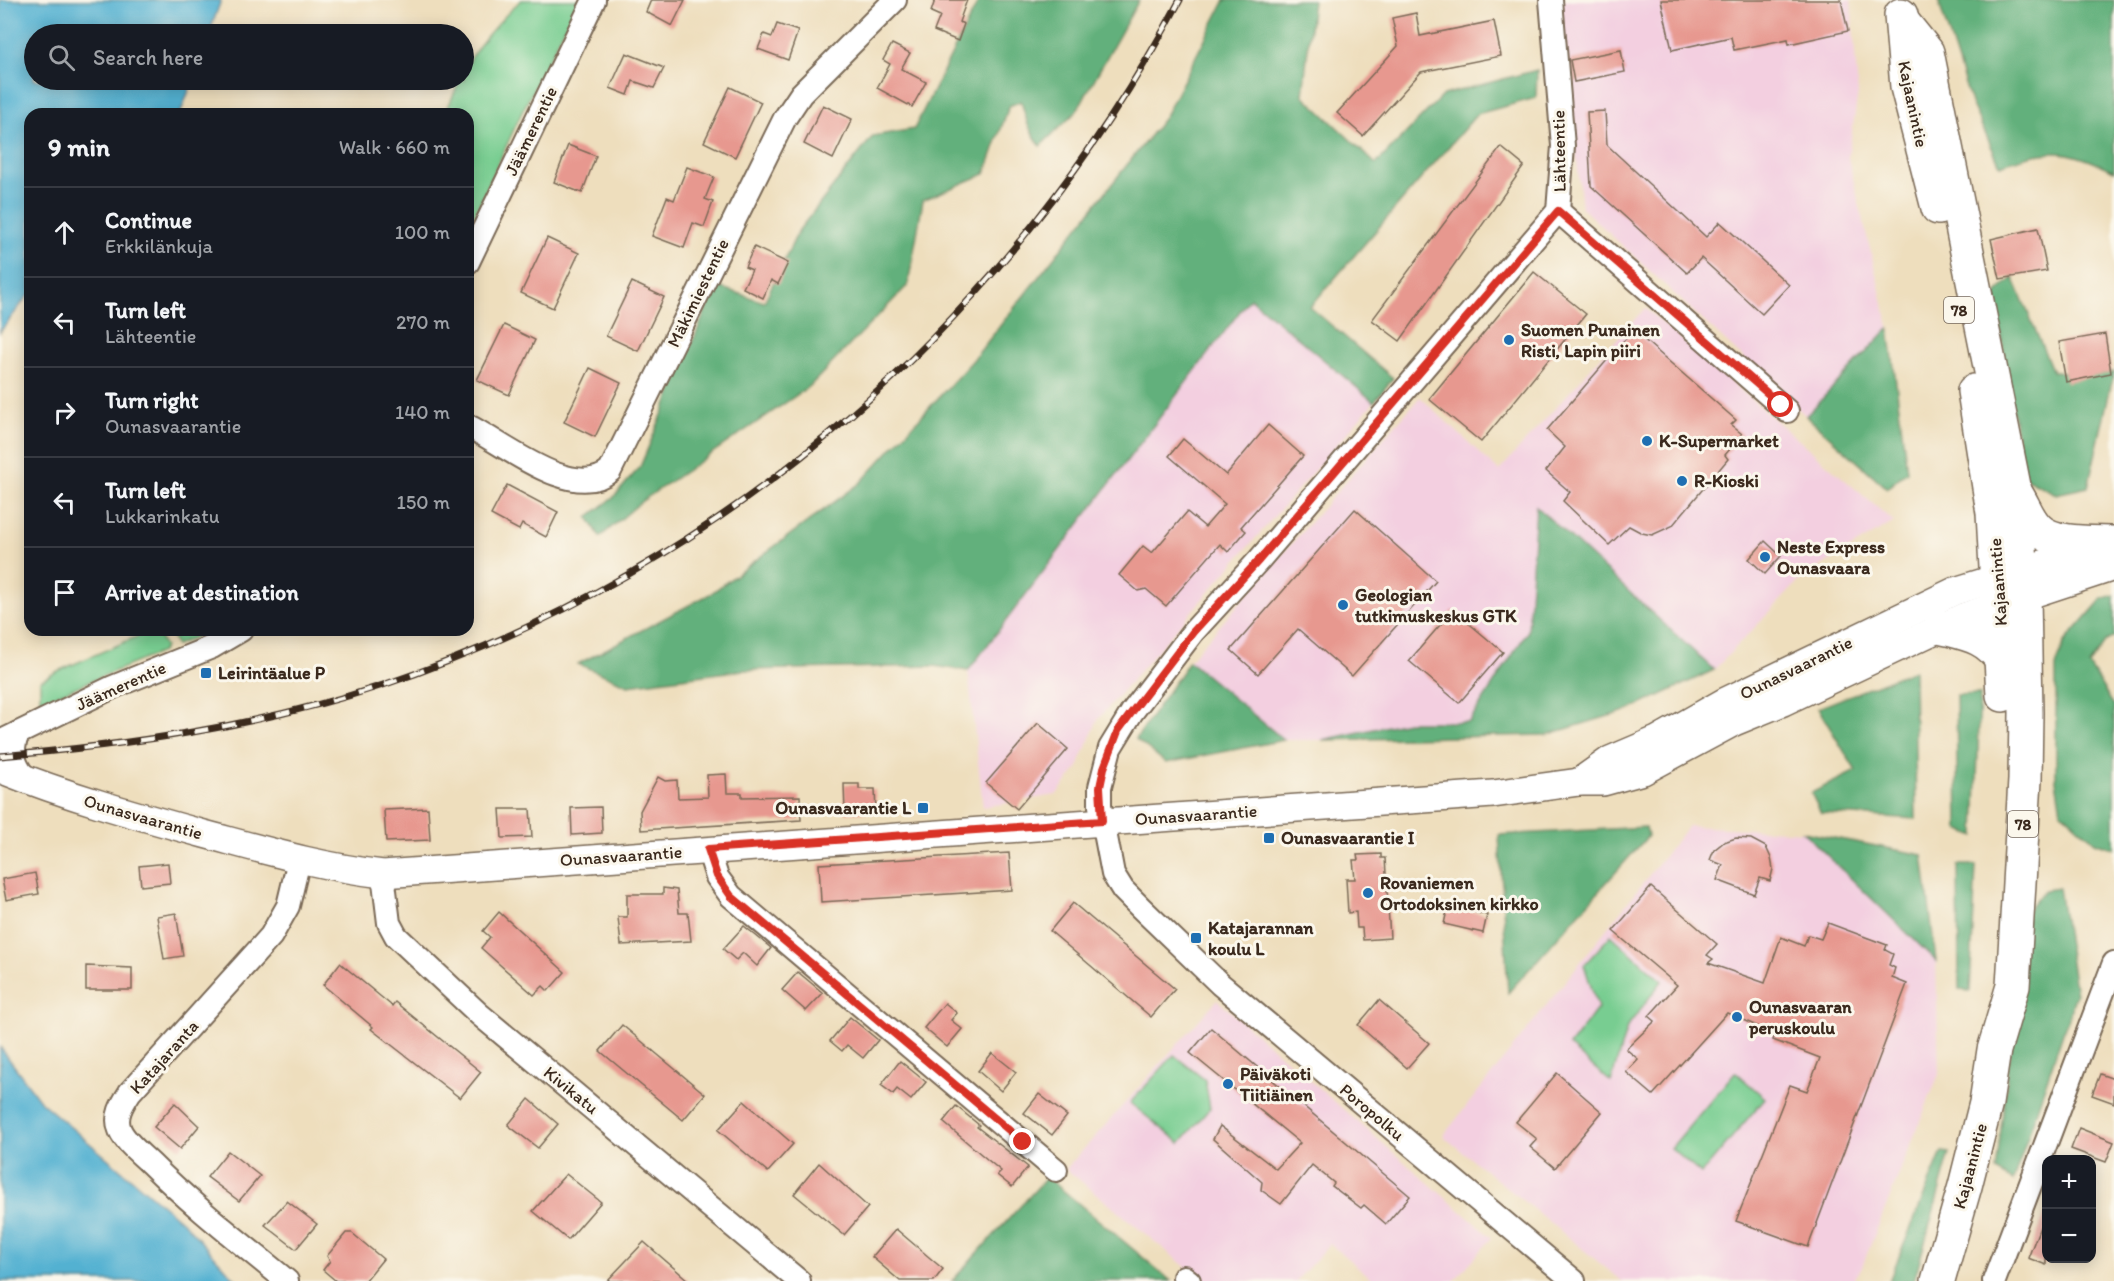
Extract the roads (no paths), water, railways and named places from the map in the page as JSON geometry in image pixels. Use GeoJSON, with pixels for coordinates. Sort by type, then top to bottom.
{"type":"FeatureCollection","features":[{"type":"Feature","properties":{"kind":"main road","name":"Kajaanintie"},"geometry":{"type":"LineString","coordinates":[[1900,11],[1927,52],[2015,492],[2011,586],[2002,660],[2005,776],[1991,1004],[1994,1050]]}},
{"type":"Feature","properties":{"kind":"main road","name":"Kajaanintie"},"geometry":{"type":"LineString","coordinates":[[1900,11],[1906,87],[1941,221],[1969,357],[1993,513],[2011,586],[2025,780],[2013,986],[1994,1050],[1986,1103],[1938,1281]]}},
{"type":"Feature","properties":{"kind":"main road"},"geometry":{"type":"LineString","coordinates":[[2015,492],[2036,527],[2044,534],[2082,542],[2114,543]]}},
{"type":"Feature","properties":{"kind":"main road"},"geometry":{"type":"LineString","coordinates":[[1940,627],[1976,636],[1993,646],[2002,660]]}},
{"type":"Feature","properties":{"kind":"street","name":"Jäämerentie"},"geometry":{"type":"LineString","coordinates":[[474,250],[594,0]]}},
{"type":"Feature","properties":{"kind":"street","name":"Mäkimiestentie"},"geometry":{"type":"LineString","coordinates":[[474,429],[562,477],[582,482],[602,478],[610,471],[785,118],[801,94],[895,0]]}},
{"type":"Feature","properties":{"kind":"street","name":"Lähteentie"},"geometry":{"type":"LineString","coordinates":[[1102,821],[1100,787],[1104,768],[1118,731],[1132,712],[1193,632],[1259,560],[1558,211],[1563,146],[1552,44],[1551,0]]}},
{"type":"Feature","properties":{"kind":"street"},"geometry":{"type":"LineString","coordinates":[[1558,211],[1787,411]]}},
{"type":"Feature","properties":{"kind":"street"},"geometry":{"type":"LineString","coordinates":[[2011,586],[2114,543]]}},
{"type":"Feature","properties":{"kind":"street"},"geometry":{"type":"LineString","coordinates":[[2011,586],[2114,567]]}},
{"type":"Feature","properties":{"kind":"street","name":"Ounasvaarantie"},"geometry":{"type":"LineString","coordinates":[[0,769],[92,803],[299,860],[339,869],[382,874],[1493,794],[1611,780],[1643,771],[1734,722],[1783,702],[1940,627],[2011,586]]}},
{"type":"Feature","properties":{"kind":"street","name":"Ounasvaarantie"},"geometry":{"type":"LineString","coordinates":[[1579,782],[1610,760],[1657,740],[1724,702],[1955,591],[2011,586]]}},
{"type":"Feature","properties":{"kind":"street","name":"Jäämerentie"},"geometry":{"type":"LineString","coordinates":[[9,738],[113,687],[212,647],[231,636]]}},
{"type":"Feature","properties":{"kind":"street"},"geometry":{"type":"LineString","coordinates":[[9,738],[14,747],[17,769],[29,781]]}},
{"type":"Feature","properties":{"kind":"street","name":"Poropolku"},"geometry":{"type":"LineString","coordinates":[[1102,821],[1113,874],[1123,890],[1141,908],[1220,984],[1574,1281]]}},
{"type":"Feature","properties":{"kind":"street"},"geometry":{"type":"LineString","coordinates":[[708,849],[717,876],[731,896],[1056,1170]]}},
{"type":"Feature","properties":{"kind":"street","name":"Katajaranta"},"geometry":{"type":"LineString","coordinates":[[287,1281],[166,1179],[120,1130],[118,1119],[121,1106],[130,1092],[271,936],[288,906],[299,860]]}},
{"type":"Feature","properties":{"kind":"street","name":"Kivikatu"},"geometry":{"type":"LineString","coordinates":[[382,874],[389,923],[396,936],[479,1014],[799,1281]]}},
{"type":"Feature","properties":{"kind":"street"},"geometry":{"type":"LineString","coordinates":[[1994,1281],[2114,963]]}},
{"type":"Feature","properties":{"kind":"water"},"geometry":{"type":"Polygon","coordinates":[[[0,0],[221,0],[213,24],[24,24],[24,90],[189,90],[182,108],[24,108],[24,301],[0,332],[0,0]]]}},
{"type":"Feature","properties":{"kind":"water"},"geometry":{"type":"Polygon","coordinates":[[[0,1047],[41,1102],[186,1225],[237,1281],[0,1281],[0,1047]]]}},
{"type":"Feature","properties":{"kind":"railway"},"geometry":{"type":"LineString","coordinates":[[0,756],[146,740],[194,732],[290,712],[383,685],[509,636],[628,574],[741,502],[847,419],[944,327],[1032,225],[1111,116],[1180,0]]}},
{"type":"Feature","properties":{"kind":"place","name":"Suomen Punainen Risti, Lapin piiri"},"geometry":{"type":"Point","coordinates":[1509,340]}},
{"type":"Feature","properties":{"kind":"place","name":"K-Supermarket"},"geometry":{"type":"Point","coordinates":[1647,441]}},
{"type":"Feature","properties":{"kind":"place","name":"R-Kioski"},"geometry":{"type":"Point","coordinates":[1682,481]}},
{"type":"Feature","properties":{"kind":"place","name":"Neste Express Ounasvaara"},"geometry":{"type":"Point","coordinates":[1765,557]}},
{"type":"Feature","properties":{"kind":"place","name":"Geologian tutkimuskeskus GTK"},"geometry":{"type":"Point","coordinates":[1343,605]}},
{"type":"Feature","properties":{"kind":"place","name":"Leirintäalue P"},"geometry":{"type":"Point","coordinates":[206,673]}},
{"type":"Feature","properties":{"kind":"place","name":"Ounasvaarantie L"},"geometry":{"type":"Point","coordinates":[923,808]}},
{"type":"Feature","properties":{"kind":"place","name":"Ounasvaarantie I"},"geometry":{"type":"Point","coordinates":[1269,838]}},
{"type":"Feature","properties":{"kind":"place","name":"Rovaniemen Ortodoksinen kirkko"},"geometry":{"type":"Point","coordinates":[1368,893]}},
{"type":"Feature","properties":{"kind":"place","name":"Katajarannan koulu L"},"geometry":{"type":"Point","coordinates":[1196,938]}},
{"type":"Feature","properties":{"kind":"place","name":"Ounasvaaran peruskoulu"},"geometry":{"type":"Point","coordinates":[1737,1017]}},
{"type":"Feature","properties":{"kind":"place","name":"Päiväkoti Tiitiäinen"},"geometry":{"type":"Point","coordinates":[1228,1084]}}]}
